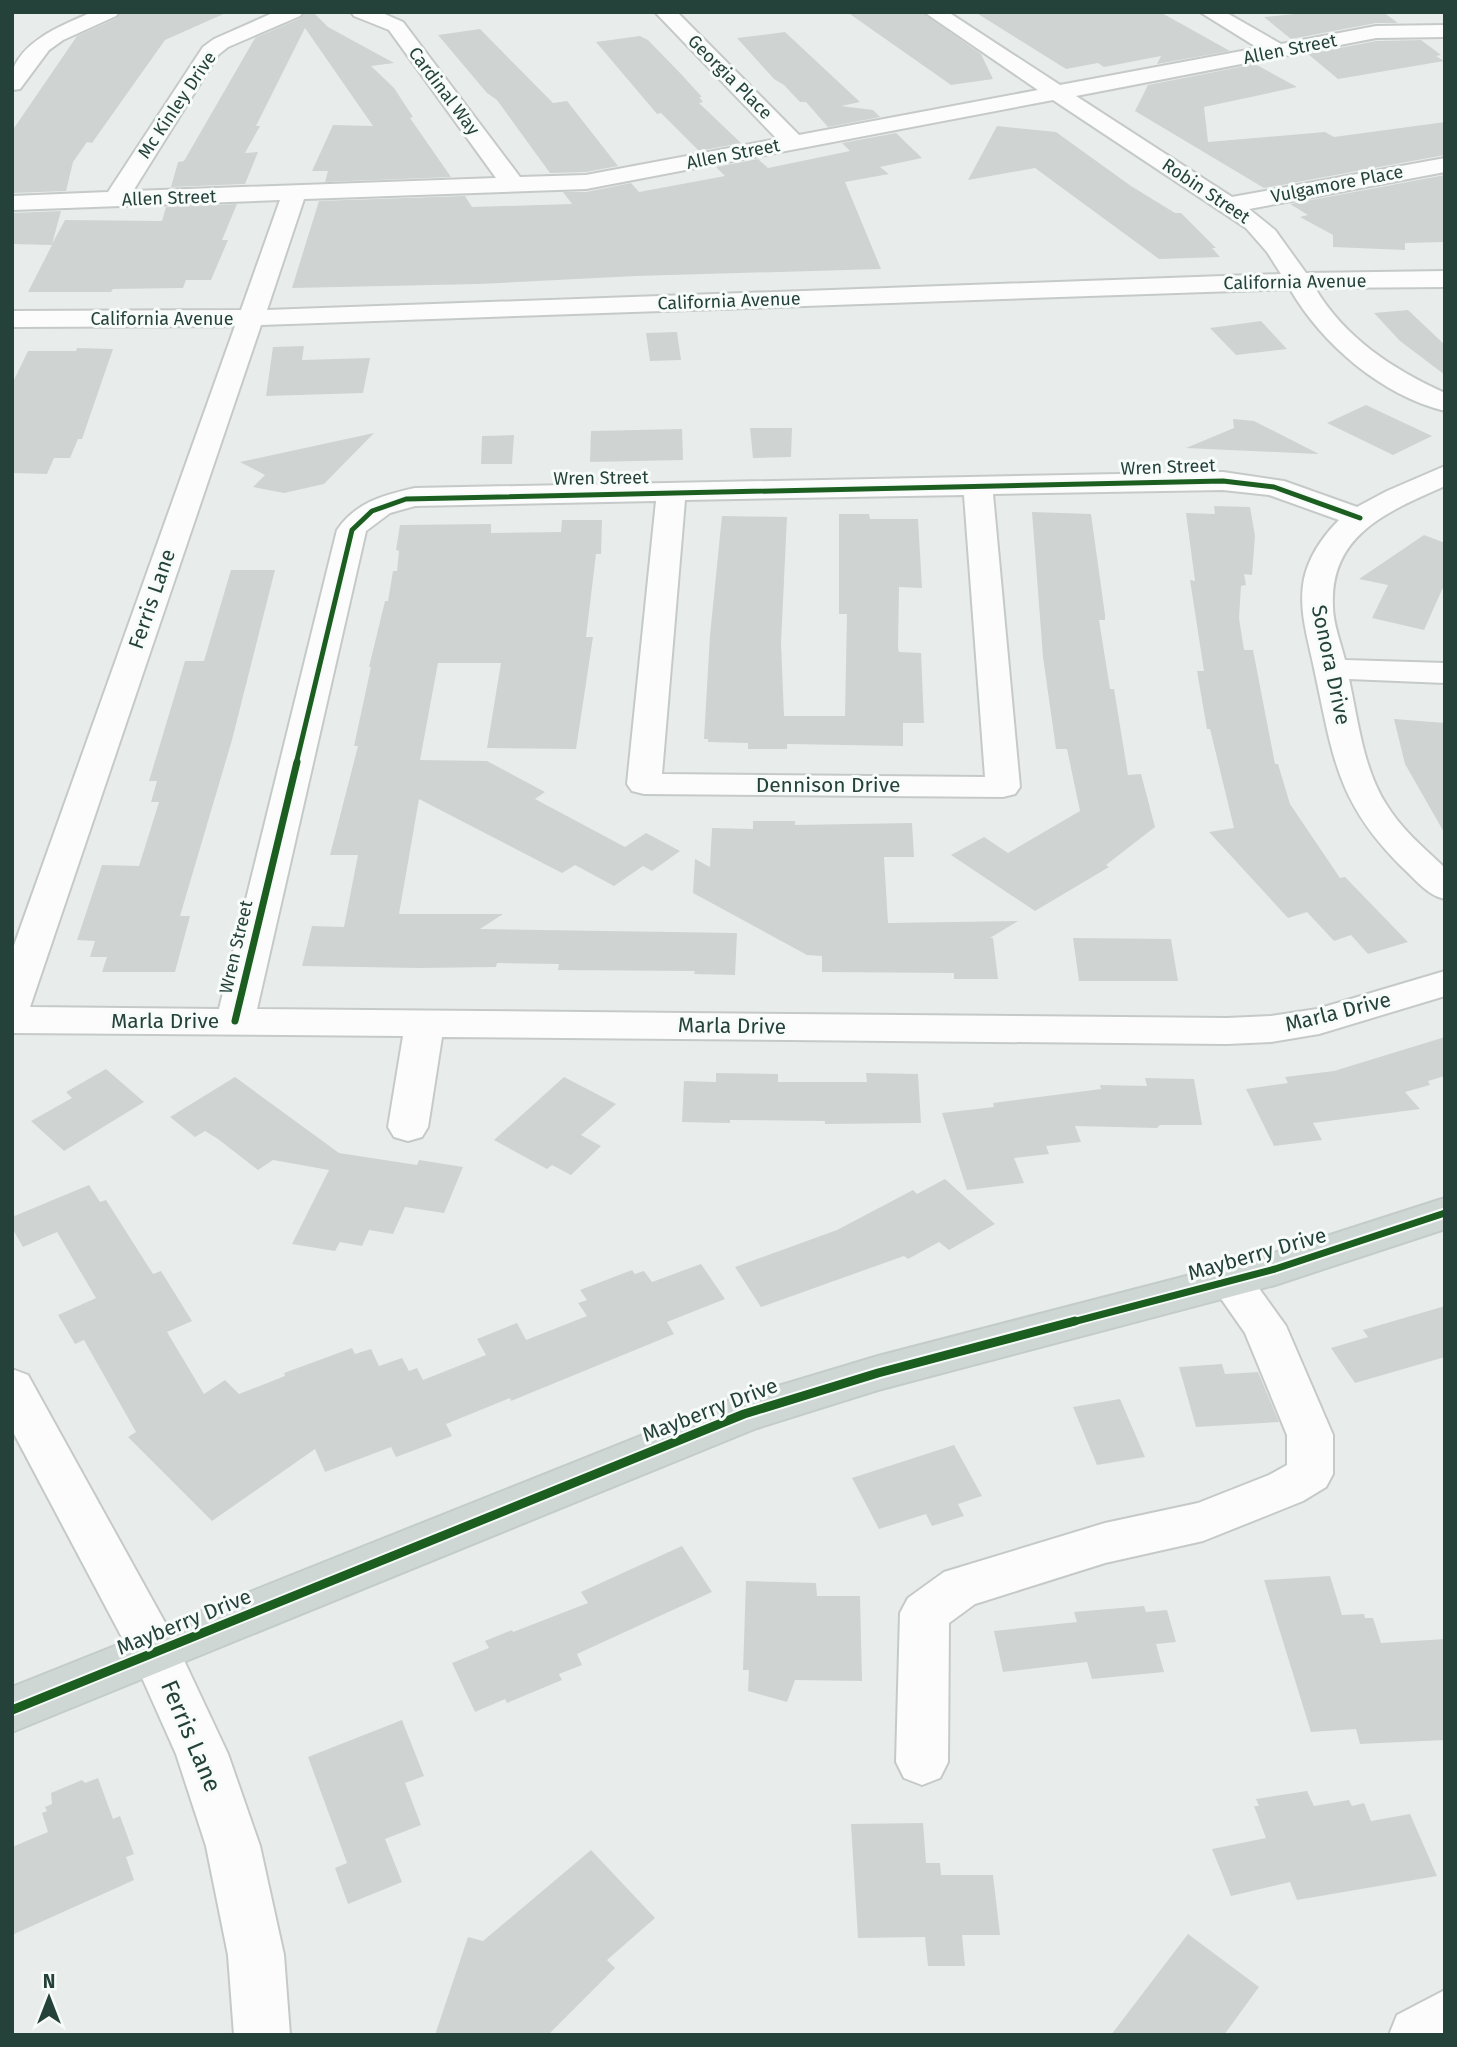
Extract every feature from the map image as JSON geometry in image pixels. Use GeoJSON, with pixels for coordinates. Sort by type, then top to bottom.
{"type":"FeatureCollection","features":[{"type":"Feature","properties":{"kind":"main road","name":"Mayberry Drive"},"geometry":{"type":"LineString","coordinates":[[12,1710],[744,1414],[878,1373],[1299,1262],[1445,1213]]}},
{"type":"Feature","properties":{"kind":"street"},"geometry":{"type":"LineString","coordinates":[[12,84],[42,46],[56,36],[109,12]]}},
{"type":"Feature","properties":{"kind":"street","name":"Mc Kinley Drive"},"geometry":{"type":"LineString","coordinates":[[116,199],[210,51],[221,43],[293,12]]}},
{"type":"Feature","properties":{"kind":"street","name":"Cardinal Way"},"geometry":{"type":"LineString","coordinates":[[361,12],[396,26],[514,186]]}},
{"type":"Feature","properties":{"kind":"street","name":"Georgia Place"},"geometry":{"type":"LineString","coordinates":[[665,12],[794,143]]}},
{"type":"Feature","properties":{"kind":"street","name":"Robin Street"},"geometry":{"type":"LineString","coordinates":[[934,12],[1230,205],[1274,241],[1325,322],[1345,342],[1401,381],[1445,403]]}},
{"type":"Feature","properties":{"kind":"street"},"geometry":{"type":"LineString","coordinates":[[1210,12],[1278,51]]}},
{"type":"Feature","properties":{"kind":"street","name":"Allen Street"},"geometry":{"type":"LineString","coordinates":[[12,203],[586,182],[1376,33],[1445,30]]}},
{"type":"Feature","properties":{"kind":"street","name":"Vulgamore Place"},"geometry":{"type":"LineString","coordinates":[[1230,205],[1445,165]]}},
{"type":"Feature","properties":{"kind":"street","name":"Ferris Lane"},"geometry":{"type":"LineString","coordinates":[[12,1005],[294,194]]}},
{"type":"Feature","properties":{"kind":"street","name":"California Avenue"},"geometry":{"type":"LineString","coordinates":[[12,319],[251,318],[1298,281],[1445,279]]}},
{"type":"Feature","properties":{"kind":"street","name":"Sonora Drive"},"geometry":{"type":"LineString","coordinates":[[1445,475],[1360,518],[1337,538],[1324,559],[1316,583],[1317,608],[1353,770],[1368,804],[1392,837],[1445,888]]}},
{"type":"Feature","properties":{"kind":"street","name":"Wren Street"},"geometry":{"type":"LineString","coordinates":[[235,1021],[352,530],[360,519],[374,509],[415,498],[1223,481],[1249,483],[1302,495],[1360,518]]}},
{"type":"Feature","properties":{"kind":"street","name":"Dennison Drive"},"geometry":{"type":"LineString","coordinates":[[671,493],[644,784],[1003,787],[978,487]]}},
{"type":"Feature","properties":{"kind":"street"},"geometry":{"type":"LineString","coordinates":[[1330,669],[1445,673]]}},
{"type":"Feature","properties":{"kind":"street","name":"Marla Drive"},"geometry":{"type":"LineString","coordinates":[[12,1020],[1227,1031],[1271,1029],[1319,1021],[1445,983]]}},
{"type":"Feature","properties":{"kind":"street"},"geometry":{"type":"LineString","coordinates":[[408,1127],[425,1023]]}},
{"type":"Feature","properties":{"kind":"street"},"geometry":{"type":"LineString","coordinates":[[922,1762],[925,1613],[961,1587],[1105,1543],[1203,1521],[1286,1488],[1310,1474],[1310,1435],[1264,1326],[1230,1280]]}},
{"type":"Feature","properties":{"kind":"street","name":"Ferris Lane"},"geometry":{"type":"LineString","coordinates":[[12,1387],[155,1652],[202,1754],[233,1846],[256,1955],[262,2035]]}},
{"type":"Feature","properties":{"kind":"street"},"geometry":{"type":"LineString","coordinates":[[1417,2035],[1445,2018]]}},
{"type":"Feature","properties":{"kind":"building"},"geometry":{"type":"Polygon","coordinates":[[[121,12],[228,12],[165,40],[92,143],[87,142],[73,162],[66,191],[12,193],[12,131],[77,36],[117,18],[121,12]]]}},
{"type":"Feature","properties":{"kind":"building"},"geometry":{"type":"Polygon","coordinates":[[[305,12],[313,12],[328,27],[394,63],[371,66],[394,88],[413,117],[410,118],[451,177],[325,182],[328,171],[312,171],[333,125],[373,126],[305,28],[245,153],[258,152],[245,184],[171,187],[178,162],[184,161],[255,38],[301,18],[305,12]]]}},
{"type":"Feature","properties":{"kind":"building"},"geometry":{"type":"Polygon","coordinates":[[[847,12],[921,12],[981,54],[993,79],[951,85],[847,12]]]}},
{"type":"Feature","properties":{"kind":"building"},"geometry":{"type":"Polygon","coordinates":[[[975,12],[1160,12],[1230,51],[1157,64],[1161,56],[1104,67],[1098,63],[1066,69],[975,12]]]}},
{"type":"Feature","properties":{"kind":"building"},"geometry":{"type":"Polygon","coordinates":[[[1314,12],[1383,12],[1398,23],[1376,23],[1291,39],[1264,17],[1314,12]]]}},
{"type":"Feature","properties":{"kind":"building"},"geometry":{"type":"Polygon","coordinates":[[[480,29],[553,103],[567,101],[618,166],[586,172],[550,173],[497,100],[487,93],[438,35],[480,29]]]}},
{"type":"Feature","properties":{"kind":"building"},"geometry":{"type":"Polygon","coordinates":[[[785,32],[860,102],[841,106],[873,110],[880,117],[828,127],[806,102],[800,102],[784,85],[774,79],[737,38],[785,32]]]}},
{"type":"Feature","properties":{"kind":"building"},"geometry":{"type":"Polygon","coordinates":[[[640,36],[648,40],[681,74],[702,97],[699,97],[703,102],[699,103],[741,143],[699,151],[661,113],[657,114],[596,42],[640,36]]]}},
{"type":"Feature","properties":{"kind":"building"},"geometry":{"type":"Polygon","coordinates":[[[1421,40],[1441,55],[1436,56],[1444,61],[1338,79],[1308,54],[1376,41],[1421,40]]]}},
{"type":"Feature","properties":{"kind":"building"},"geometry":{"type":"Polygon","coordinates":[[[1255,64],[1297,87],[1204,107],[1208,142],[1325,132],[1334,137],[1445,122],[1445,155],[1264,188],[1135,111],[1148,85],[1255,64]]]}},
{"type":"Feature","properties":{"kind":"building"},"geometry":{"type":"Polygon","coordinates":[[[997,126],[1056,132],[1131,186],[1175,213],[1181,213],[1216,248],[1212,248],[1220,257],[1159,259],[1035,168],[968,180],[997,126]]]}},
{"type":"Feature","properties":{"kind":"building"},"geometry":{"type":"Polygon","coordinates":[[[896,133],[922,158],[880,167],[889,174],[845,182],[881,269],[292,288],[319,201],[465,196],[472,207],[572,204],[563,192],[586,192],[631,183],[639,192],[725,176],[716,167],[758,159],[768,168],[850,151],[842,143],[896,133]]]}},
{"type":"Feature","properties":{"kind":"building"},"geometry":{"type":"Polygon","coordinates":[[[1445,175],[1445,242],[1405,243],[1405,250],[1333,247],[1333,235],[1300,217],[1308,215],[1290,204],[1445,175]]]}},
{"type":"Feature","properties":{"kind":"building"},"geometry":{"type":"Polygon","coordinates":[[[237,204],[222,240],[228,240],[211,280],[186,280],[183,288],[113,289],[111,292],[28,292],[52,245],[12,244],[12,213],[61,211],[52,244],[65,220],[162,221],[166,207],[237,204]]]}},
{"type":"Feature","properties":{"kind":"building"},"geometry":{"type":"Polygon","coordinates":[[[1408,310],[1445,345],[1445,375],[1400,341],[1374,313],[1408,310]]]}},
{"type":"Feature","properties":{"kind":"building"},"geometry":{"type":"Polygon","coordinates":[[[1261,321],[1287,349],[1236,355],[1210,328],[1261,321]]]}},
{"type":"Feature","properties":{"kind":"building"},"geometry":{"type":"Polygon","coordinates":[[[677,332],[681,360],[650,361],[646,333],[677,332]]]}},
{"type":"Feature","properties":{"kind":"building"},"geometry":{"type":"Polygon","coordinates":[[[304,346],[302,360],[370,358],[363,393],[266,396],[273,347],[304,346]]]}},
{"type":"Feature","properties":{"kind":"building"},"geometry":{"type":"Polygon","coordinates":[[[77,348],[113,349],[82,439],[78,439],[70,458],[54,458],[47,474],[12,473],[12,384],[28,351],[76,351],[77,348]]]}},
{"type":"Feature","properties":{"kind":"building"},"geometry":{"type":"Polygon","coordinates":[[[1366,405],[1432,436],[1393,455],[1327,423],[1366,405]]]}},
{"type":"Feature","properties":{"kind":"building"},"geometry":{"type":"Polygon","coordinates":[[[1233,419],[1254,421],[1319,454],[1186,448],[1234,428],[1233,419]]]}},
{"type":"Feature","properties":{"kind":"building"},"geometry":{"type":"Polygon","coordinates":[[[750,428],[792,428],[791,457],[753,458],[750,428]]]}},
{"type":"Feature","properties":{"kind":"building"},"geometry":{"type":"Polygon","coordinates":[[[682,429],[683,460],[590,462],[591,431],[682,429]]]}},
{"type":"Feature","properties":{"kind":"building"},"geometry":{"type":"Polygon","coordinates":[[[374,433],[324,484],[284,493],[253,487],[265,475],[240,462],[374,433]]]}},
{"type":"Feature","properties":{"kind":"building"},"geometry":{"type":"Polygon","coordinates":[[[514,435],[512,464],[481,464],[482,436],[514,435]]]}},
{"type":"Feature","properties":{"kind":"building"},"geometry":{"type":"Polygon","coordinates":[[[1214,506],[1250,507],[1255,536],[1252,575],[1244,574],[1246,585],[1241,586],[1239,618],[1244,650],[1253,650],[1275,764],[1278,764],[1290,804],[1340,878],[1345,877],[1408,942],[1368,954],[1351,935],[1334,941],[1307,912],[1288,918],[1209,832],[1234,828],[1210,729],[1207,729],[1197,671],[1204,671],[1190,580],[1195,581],[1186,513],[1215,514],[1214,506]]]}},
{"type":"Feature","properties":{"kind":"building"},"geometry":{"type":"Polygon","coordinates":[[[1032,512],[1091,514],[1105,615],[1105,620],[1099,620],[1110,689],[1114,689],[1128,775],[1141,774],[1155,827],[1106,865],[1109,867],[1035,911],[951,855],[984,837],[1008,853],[1080,811],[1067,749],[1056,749],[1043,657],[1032,512]]]}},
{"type":"Feature","properties":{"kind":"building"},"geometry":{"type":"Polygon","coordinates":[[[839,514],[869,514],[870,519],[918,519],[922,588],[899,587],[898,648],[899,652],[921,653],[924,723],[903,723],[903,746],[787,744],[787,749],[748,749],[748,743],[708,742],[708,739],[704,739],[710,635],[722,516],[787,517],[781,643],[784,716],[845,716],[847,614],[839,614],[839,514]]]}},
{"type":"Feature","properties":{"kind":"building"},"geometry":{"type":"Polygon","coordinates":[[[562,520],[602,520],[601,554],[596,554],[586,637],[593,637],[576,749],[487,748],[501,663],[438,663],[420,760],[487,761],[545,792],[535,799],[625,847],[646,833],[680,851],[652,871],[643,866],[614,886],[575,865],[562,873],[419,799],[399,914],[503,914],[480,929],[737,933],[735,975],[694,974],[695,971],[558,970],[559,964],[497,963],[496,967],[418,968],[302,966],[312,926],[344,927],[358,855],[330,855],[358,746],[354,746],[369,667],[385,601],[388,601],[393,571],[397,571],[399,551],[396,550],[400,525],[491,524],[491,533],[561,532],[562,520]]]}},
{"type":"Feature","properties":{"kind":"building"},"geometry":{"type":"Polygon","coordinates":[[[1424,535],[1445,543],[1445,583],[1424,630],[1372,618],[1388,585],[1359,579],[1424,535]]]}},
{"type":"Feature","properties":{"kind":"building"},"geometry":{"type":"Polygon","coordinates":[[[231,570],[275,570],[232,740],[180,916],[190,916],[175,972],[102,972],[107,957],[90,957],[95,941],[77,940],[102,865],[139,866],[159,802],[151,802],[157,781],[149,781],[185,661],[204,661],[231,570]]]}},
{"type":"Feature","properties":{"kind":"building"},"geometry":{"type":"Polygon","coordinates":[[[1394,719],[1445,723],[1445,834],[1405,764],[1394,719]]]}},
{"type":"Feature","properties":{"kind":"building"},"geometry":{"type":"Polygon","coordinates":[[[753,821],[795,821],[795,825],[912,823],[914,857],[884,857],[888,923],[1018,921],[990,938],[993,938],[998,979],[954,979],[954,973],[822,972],[822,956],[807,955],[693,893],[695,859],[710,867],[712,828],[753,829],[753,821]]]}},
{"type":"Feature","properties":{"kind":"building"},"geometry":{"type":"Polygon","coordinates":[[[1073,938],[1171,939],[1178,981],[1079,981],[1073,938]]]}},
{"type":"Feature","properties":{"kind":"building"},"geometry":{"type":"Polygon","coordinates":[[[1445,1037],[1445,1076],[1428,1081],[1430,1085],[1405,1092],[1420,1109],[1313,1123],[1322,1140],[1274,1146],[1246,1089],[1288,1083],[1285,1077],[1334,1071],[1445,1037]]]}},
{"type":"Feature","properties":{"kind":"building"},"geometry":{"type":"Polygon","coordinates":[[[106,1069],[144,1102],[64,1151],[31,1121],[72,1098],[66,1092],[106,1069]]]}},
{"type":"Feature","properties":{"kind":"building"},"geometry":{"type":"Polygon","coordinates":[[[716,1073],[778,1074],[778,1082],[867,1082],[866,1073],[918,1074],[921,1123],[825,1124],[825,1121],[730,1120],[730,1123],[682,1122],[684,1081],[716,1082],[716,1073]]]}},
{"type":"Feature","properties":{"kind":"building"},"geometry":{"type":"Polygon","coordinates":[[[235,1077],[339,1153],[417,1165],[419,1160],[463,1167],[444,1213],[405,1207],[393,1234],[369,1230],[362,1246],[340,1242],[335,1251],[292,1244],[329,1170],[273,1160],[258,1170],[205,1131],[195,1137],[170,1117],[235,1077]]]}},
{"type":"Feature","properties":{"kind":"building"},"geometry":{"type":"Polygon","coordinates":[[[564,1077],[616,1104],[581,1135],[601,1146],[571,1175],[552,1165],[547,1169],[494,1140],[564,1077]]]}},
{"type":"Feature","properties":{"kind":"building"},"geometry":{"type":"Polygon","coordinates":[[[1145,1078],[1194,1079],[1202,1125],[1160,1125],[1157,1128],[1075,1126],[1081,1142],[1046,1146],[1049,1154],[1014,1158],[1024,1183],[967,1190],[942,1113],[994,1107],[993,1103],[1101,1089],[1100,1085],[1147,1086],[1145,1078]]]}},
{"type":"Feature","properties":{"kind":"building"},"geometry":{"type":"Polygon","coordinates":[[[945,1179],[995,1224],[949,1250],[939,1242],[908,1259],[904,1256],[761,1307],[735,1267],[837,1230],[913,1190],[917,1194],[945,1179]]]}},
{"type":"Feature","properties":{"kind":"building"},"geometry":{"type":"Polygon","coordinates":[[[89,1185],[100,1202],[106,1200],[153,1274],[161,1271],[192,1321],[167,1332],[204,1394],[225,1380],[239,1394],[285,1376],[284,1373],[352,1348],[355,1354],[371,1349],[379,1366],[402,1358],[409,1371],[417,1368],[423,1380],[486,1355],[477,1339],[517,1323],[526,1340],[587,1316],[578,1303],[587,1300],[580,1290],[632,1270],[635,1274],[644,1271],[652,1282],[701,1264],[725,1299],[667,1322],[674,1334],[511,1401],[510,1398],[446,1424],[452,1436],[396,1457],[391,1447],[325,1472],[315,1449],[212,1521],[128,1437],[136,1432],[84,1340],[75,1344],[58,1315],[96,1298],[57,1232],[23,1247],[12,1228],[12,1217],[89,1185]]]}},
{"type":"Feature","properties":{"kind":"building"},"geometry":{"type":"Polygon","coordinates":[[[1445,1306],[1445,1357],[1355,1383],[1331,1348],[1368,1337],[1363,1330],[1445,1306]]]}},
{"type":"Feature","properties":{"kind":"building"},"geometry":{"type":"Polygon","coordinates":[[[1222,1364],[1225,1374],[1258,1372],[1279,1422],[1196,1427],[1179,1367],[1222,1364]]]}},
{"type":"Feature","properties":{"kind":"building"},"geometry":{"type":"Polygon","coordinates":[[[1120,1399],[1145,1457],[1097,1465],[1073,1407],[1120,1399]]]}},
{"type":"Feature","properties":{"kind":"building"},"geometry":{"type":"Polygon","coordinates":[[[954,1445],[982,1496],[958,1504],[964,1516],[932,1526],[926,1514],[879,1529],[852,1478],[954,1445]]]}},
{"type":"Feature","properties":{"kind":"building"},"geometry":{"type":"Polygon","coordinates":[[[682,1546],[712,1592],[577,1654],[582,1665],[559,1674],[562,1680],[507,1703],[505,1699],[475,1712],[452,1663],[489,1648],[485,1641],[588,1603],[581,1592],[682,1546]]]}},
{"type":"Feature","properties":{"kind":"building"},"geometry":{"type":"Polygon","coordinates":[[[1330,1576],[1342,1615],[1364,1614],[1365,1618],[1373,1618],[1381,1643],[1445,1639],[1445,1740],[1360,1744],[1356,1729],[1311,1732],[1264,1580],[1330,1576]]]}},
{"type":"Feature","properties":{"kind":"building"},"geometry":{"type":"Polygon","coordinates":[[[746,1581],[816,1583],[817,1596],[860,1596],[862,1681],[795,1680],[787,1702],[748,1691],[749,1670],[743,1670],[746,1581]]]}},
{"type":"Feature","properties":{"kind":"building"},"geometry":{"type":"Polygon","coordinates":[[[1144,1606],[1146,1612],[1167,1610],[1176,1642],[1156,1644],[1164,1672],[1092,1679],[1087,1662],[1003,1672],[994,1631],[1077,1622],[1074,1612],[1144,1606]]]}},
{"type":"Feature","properties":{"kind":"building"},"geometry":{"type":"Polygon","coordinates":[[[402,1720],[424,1776],[405,1783],[421,1825],[385,1839],[402,1882],[348,1904],[335,1868],[347,1863],[308,1757],[402,1720]]]}},
{"type":"Feature","properties":{"kind":"building"},"geometry":{"type":"Polygon","coordinates":[[[98,1778],[113,1819],[120,1816],[134,1854],[126,1857],[134,1880],[12,1935],[12,1847],[48,1832],[42,1813],[47,1811],[45,1807],[52,1804],[51,1793],[82,1780],[85,1783],[98,1778]]]}},
{"type":"Feature","properties":{"kind":"building"},"geometry":{"type":"Polygon","coordinates":[[[1307,1791],[1314,1806],[1349,1800],[1352,1806],[1364,1803],[1371,1821],[1410,1814],[1437,1876],[1297,1900],[1290,1882],[1231,1896],[1212,1849],[1266,1838],[1254,1806],[1259,1806],[1256,1799],[1307,1791]]]}},
{"type":"Feature","properties":{"kind":"building"},"geometry":{"type":"Polygon","coordinates":[[[923,1823],[926,1863],[940,1863],[941,1875],[993,1875],[1000,1935],[962,1935],[965,1966],[928,1966],[925,1937],[858,1938],[851,1824],[923,1823]]]}},
{"type":"Feature","properties":{"kind":"building"},"geometry":{"type":"Polygon","coordinates":[[[591,1850],[655,1918],[607,1960],[615,1968],[548,2035],[435,2035],[468,1937],[483,1941],[591,1850]]]}},
{"type":"Feature","properties":{"kind":"building"},"geometry":{"type":"Polygon","coordinates":[[[1188,1934],[1259,1987],[1224,2035],[1111,2035],[1188,1934]]]}},
{"type":"Feature","properties":{"kind":"cycle path"},"geometry":{"type":"LineString","coordinates":[[235,1021],[352,530],[365,516],[380,507],[415,497],[1223,481],[1274,487],[1360,518]]}},
{"type":"Feature","properties":{"kind":"cycle path"},"geometry":{"type":"LineString","coordinates":[[12,1710],[744,1414],[878,1373],[1275,1269],[1445,1213]]}}]}
